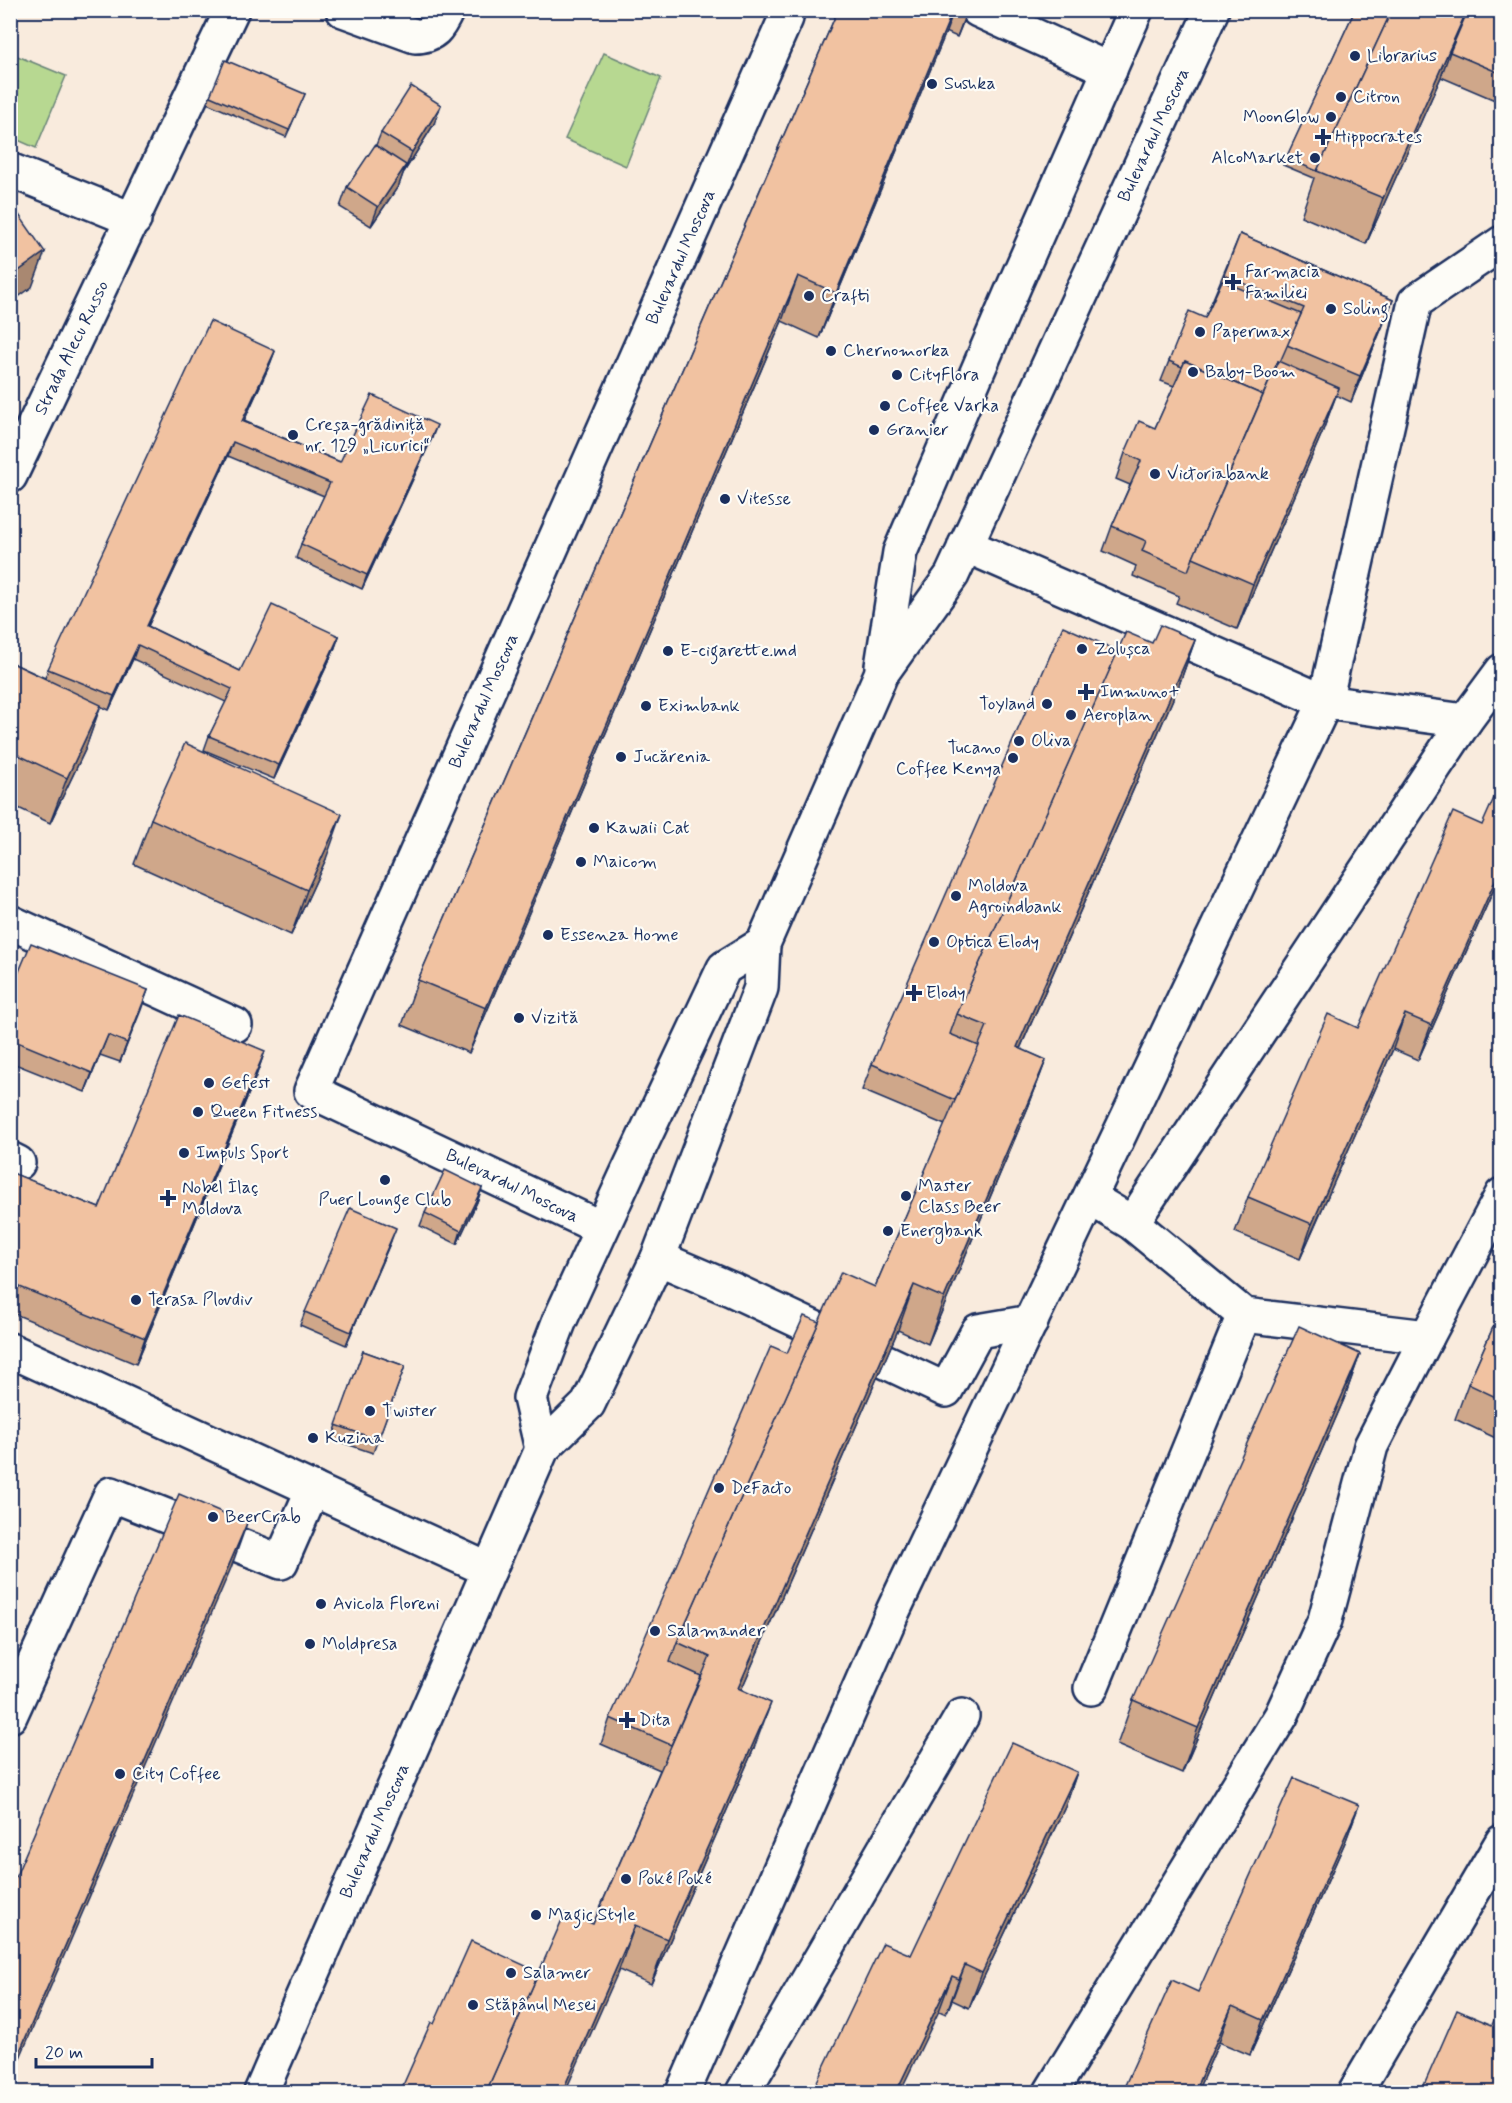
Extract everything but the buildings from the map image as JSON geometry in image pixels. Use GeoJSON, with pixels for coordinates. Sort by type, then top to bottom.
{"type":"FeatureCollection","features":[{"type":"Feature","properties":{"kind":"main road","name":"Strada Alecu Russo"},"geometry":{"type":"LineString","coordinates":[[10,476],[134,220],[232,10]]}},
{"type":"Feature","properties":{"kind":"main road"},"geometry":{"type":"LineString","coordinates":[[344,10],[415,36],[426,36],[436,30],[447,10]]}},
{"type":"Feature","properties":{"kind":"main road"},"geometry":{"type":"LineString","coordinates":[[978,10],[1110,70]]}},
{"type":"Feature","properties":{"kind":"main road","name":"Bulevardul Moscova"},"geometry":{"type":"LineString","coordinates":[[881,674],[900,552],[1136,10]]}},
{"type":"Feature","properties":{"kind":"main road","name":"Bulevardul Moscova"},"geometry":{"type":"LineString","coordinates":[[261,2092],[542,1449],[588,1404],[658,1258],[761,988],[763,944],[881,674],[952,575],[1212,10]]}},
{"type":"Feature","properties":{"kind":"main road","name":"Bulevardul Moscova"},"geometry":{"type":"LineString","coordinates":[[601,1228],[311,1091],[786,18]]}},
{"type":"Feature","properties":{"kind":"main road"},"geometry":{"type":"LineString","coordinates":[[10,170],[134,220]]}},
{"type":"Feature","properties":{"kind":"main road"},"geometry":{"type":"LineString","coordinates":[[683,2092],[893,1611],[1325,702],[1415,302],[1502,243]]}},
{"type":"Feature","properties":{"kind":"main road"},"geometry":{"type":"LineString","coordinates":[[965,545],[1325,702],[1465,721]]}},
{"type":"Feature","properties":{"kind":"main road"},"geometry":{"type":"LineString","coordinates":[[1132,1223],[1465,721],[1502,670]]}},
{"type":"Feature","properties":{"kind":"main road"},"geometry":{"type":"LineString","coordinates":[[10,921],[235,1025]]}},
{"type":"Feature","properties":{"kind":"main road","name":"Bulevardul Moscova"},"geometry":{"type":"LineString","coordinates":[[542,1449],[530,1398],[559,1322],[724,968],[763,944]]}},
{"type":"Feature","properties":{"kind":"main road"},"geometry":{"type":"LineString","coordinates":[[1051,2092],[1281,1716],[1325,1620],[1371,1446],[1502,1195]]}},
{"type":"Feature","properties":{"kind":"main road"},"geometry":{"type":"LineString","coordinates":[[1090,1198],[1132,1223],[1244,1315],[1427,1337]]}},
{"type":"Feature","properties":{"kind":"main road"},"geometry":{"type":"LineString","coordinates":[[658,1258],[733,1290],[946,1390],[978,1331],[1031,1322]]}},
{"type":"Feature","properties":{"kind":"main road"},"geometry":{"type":"LineString","coordinates":[[1090,1688],[1244,1315]]}},
{"type":"Feature","properties":{"kind":"main road"},"geometry":{"type":"LineString","coordinates":[[10,1350],[489,1570]]}},
{"type":"Feature","properties":{"kind":"main road"},"geometry":{"type":"LineString","coordinates":[[10,1716],[111,1494],[281,1562],[313,1489]]}},
{"type":"Feature","properties":{"kind":"main road"},"geometry":{"type":"LineString","coordinates":[[743,2092],[962,1716]]}},
{"type":"Feature","properties":{"kind":"main road"},"geometry":{"type":"LineString","coordinates":[[1355,2092],[1502,1842]]}},
{"type":"Feature","properties":{"kind":"green space"},"geometry":{"type":"Polygon","coordinates":[[[10,53],[66,76],[36,148],[11,137],[10,53]]]}},
{"type":"Feature","properties":{"kind":"green space"},"geometry":{"type":"Polygon","coordinates":[[[604,53],[661,78],[626,166],[565,139],[604,53]]]}},
{"type":"Feature","properties":{"kind":"place","name":"Librarius"},"geometry":{"type":"Point","coordinates":[1355,56]}},
{"type":"Feature","properties":{"kind":"place","name":"Sushka"},"geometry":{"type":"Point","coordinates":[932,84]}},
{"type":"Feature","properties":{"kind":"place","name":"Citron"},"geometry":{"type":"Point","coordinates":[1341,97]}},
{"type":"Feature","properties":{"kind":"place","name":"MoonGlow"},"geometry":{"type":"Point","coordinates":[1331,117]}},
{"type":"Feature","properties":{"kind":"place","name":"Hippocrates"},"geometry":{"type":"Point","coordinates":[1323,137]}},
{"type":"Feature","properties":{"kind":"place","name":"AlcoMarket"},"geometry":{"type":"Point","coordinates":[1315,158]}},
{"type":"Feature","properties":{"kind":"place","name":"Farmacia Familiei"},"geometry":{"type":"Point","coordinates":[1233,282]}},
{"type":"Feature","properties":{"kind":"place","name":"Crafti"},"geometry":{"type":"Point","coordinates":[809,296]}},
{"type":"Feature","properties":{"kind":"place","name":"Soling"},"geometry":{"type":"Point","coordinates":[1331,309]}},
{"type":"Feature","properties":{"kind":"place","name":"Papermax"},"geometry":{"type":"Point","coordinates":[1200,332]}},
{"type":"Feature","properties":{"kind":"place","name":"Chernomorka"},"geometry":{"type":"Point","coordinates":[831,351]}},
{"type":"Feature","properties":{"kind":"place","name":"Baby-Boom"},"geometry":{"type":"Point","coordinates":[1193,372]}},
{"type":"Feature","properties":{"kind":"place","name":"CityFlora"},"geometry":{"type":"Point","coordinates":[897,375]}},
{"type":"Feature","properties":{"kind":"place","name":"Coffee Varka"},"geometry":{"type":"Point","coordinates":[885,406]}},
{"type":"Feature","properties":{"kind":"place","name":"Granier"},"geometry":{"type":"Point","coordinates":[874,430]}},
{"type":"Feature","properties":{"kind":"place","name":"Creșa-grădiniță nr. 129 „Licurici“"},"geometry":{"type":"Point","coordinates":[293,435]}},
{"type":"Feature","properties":{"kind":"place","name":"Victoriabank"},"geometry":{"type":"Point","coordinates":[1155,474]}},
{"type":"Feature","properties":{"kind":"place","name":"Vitesse"},"geometry":{"type":"Point","coordinates":[725,499]}},
{"type":"Feature","properties":{"kind":"place","name":"Zolușca"},"geometry":{"type":"Point","coordinates":[1082,649]}},
{"type":"Feature","properties":{"kind":"place","name":"E-cigarette.md"},"geometry":{"type":"Point","coordinates":[668,651]}},
{"type":"Feature","properties":{"kind":"place","name":"Immuno+"},"geometry":{"type":"Point","coordinates":[1086,692]}},
{"type":"Feature","properties":{"kind":"place","name":"Toyland"},"geometry":{"type":"Point","coordinates":[1047,704]}},
{"type":"Feature","properties":{"kind":"place","name":"Eximbank"},"geometry":{"type":"Point","coordinates":[646,706]}},
{"type":"Feature","properties":{"kind":"place","name":"Aeroplan"},"geometry":{"type":"Point","coordinates":[1071,715]}},
{"type":"Feature","properties":{"kind":"place","name":"Oliva"},"geometry":{"type":"Point","coordinates":[1019,741]}},
{"type":"Feature","properties":{"kind":"place","name":"Jucărenia"},"geometry":{"type":"Point","coordinates":[621,757]}},
{"type":"Feature","properties":{"kind":"place","name":"Tucano Coffee Kenya"},"geometry":{"type":"Point","coordinates":[1013,758]}},
{"type":"Feature","properties":{"kind":"place","name":"Kawaii Cat"},"geometry":{"type":"Point","coordinates":[594,828]}},
{"type":"Feature","properties":{"kind":"place","name":"Maicom"},"geometry":{"type":"Point","coordinates":[581,862]}},
{"type":"Feature","properties":{"kind":"place","name":"Moldova Agroindbank"},"geometry":{"type":"Point","coordinates":[956,896]}},
{"type":"Feature","properties":{"kind":"place","name":"Essenza Home"},"geometry":{"type":"Point","coordinates":[548,935]}},
{"type":"Feature","properties":{"kind":"place","name":"Optica Elody"},"geometry":{"type":"Point","coordinates":[934,942]}},
{"type":"Feature","properties":{"kind":"place","name":"Elody"},"geometry":{"type":"Point","coordinates":[914,993]}},
{"type":"Feature","properties":{"kind":"place","name":"Vizită"},"geometry":{"type":"Point","coordinates":[519,1018]}},
{"type":"Feature","properties":{"kind":"place","name":"Gefest"},"geometry":{"type":"Point","coordinates":[209,1083]}},
{"type":"Feature","properties":{"kind":"place","name":"Queen Fitness"},"geometry":{"type":"Point","coordinates":[198,1112]}},
{"type":"Feature","properties":{"kind":"place","name":"Impuls Sport"},"geometry":{"type":"Point","coordinates":[184,1153]}},
{"type":"Feature","properties":{"kind":"place","name":"Puer Lounge Club"},"geometry":{"type":"Point","coordinates":[385,1180]}},
{"type":"Feature","properties":{"kind":"place","name":"Master Class Beer"},"geometry":{"type":"Point","coordinates":[906,1196]}},
{"type":"Feature","properties":{"kind":"place","name":"Nobel İlaç Moldova"},"geometry":{"type":"Point","coordinates":[168,1198]}},
{"type":"Feature","properties":{"kind":"place","name":"Energbank"},"geometry":{"type":"Point","coordinates":[888,1231]}},
{"type":"Feature","properties":{"kind":"place","name":"Terasa Plovdiv"},"geometry":{"type":"Point","coordinates":[136,1300]}},
{"type":"Feature","properties":{"kind":"place","name":"Twister"},"geometry":{"type":"Point","coordinates":[370,1411]}},
{"type":"Feature","properties":{"kind":"place","name":"Kuzina"},"geometry":{"type":"Point","coordinates":[313,1438]}},
{"type":"Feature","properties":{"kind":"place","name":"DeFacto"},"geometry":{"type":"Point","coordinates":[719,1488]}},
{"type":"Feature","properties":{"kind":"place","name":"BeerCrab"},"geometry":{"type":"Point","coordinates":[213,1517]}},
{"type":"Feature","properties":{"kind":"place","name":"Avicola Floreni"},"geometry":{"type":"Point","coordinates":[321,1604]}},
{"type":"Feature","properties":{"kind":"place","name":"Salamander"},"geometry":{"type":"Point","coordinates":[655,1631]}},
{"type":"Feature","properties":{"kind":"place","name":"Moldpresa"},"geometry":{"type":"Point","coordinates":[310,1644]}},
{"type":"Feature","properties":{"kind":"place","name":"Dita"},"geometry":{"type":"Point","coordinates":[627,1720]}},
{"type":"Feature","properties":{"kind":"place","name":"City Coffee"},"geometry":{"type":"Point","coordinates":[120,1774]}},
{"type":"Feature","properties":{"kind":"place","name":"Poké Poké"},"geometry":{"type":"Point","coordinates":[626,1879]}},
{"type":"Feature","properties":{"kind":"place","name":"Magic Style"},"geometry":{"type":"Point","coordinates":[536,1915]}},
{"type":"Feature","properties":{"kind":"place","name":"Salamer"},"geometry":{"type":"Point","coordinates":[511,1973]}},
{"type":"Feature","properties":{"kind":"place","name":"Stăpânul Mesei"},"geometry":{"type":"Point","coordinates":[473,2005]}}]}
